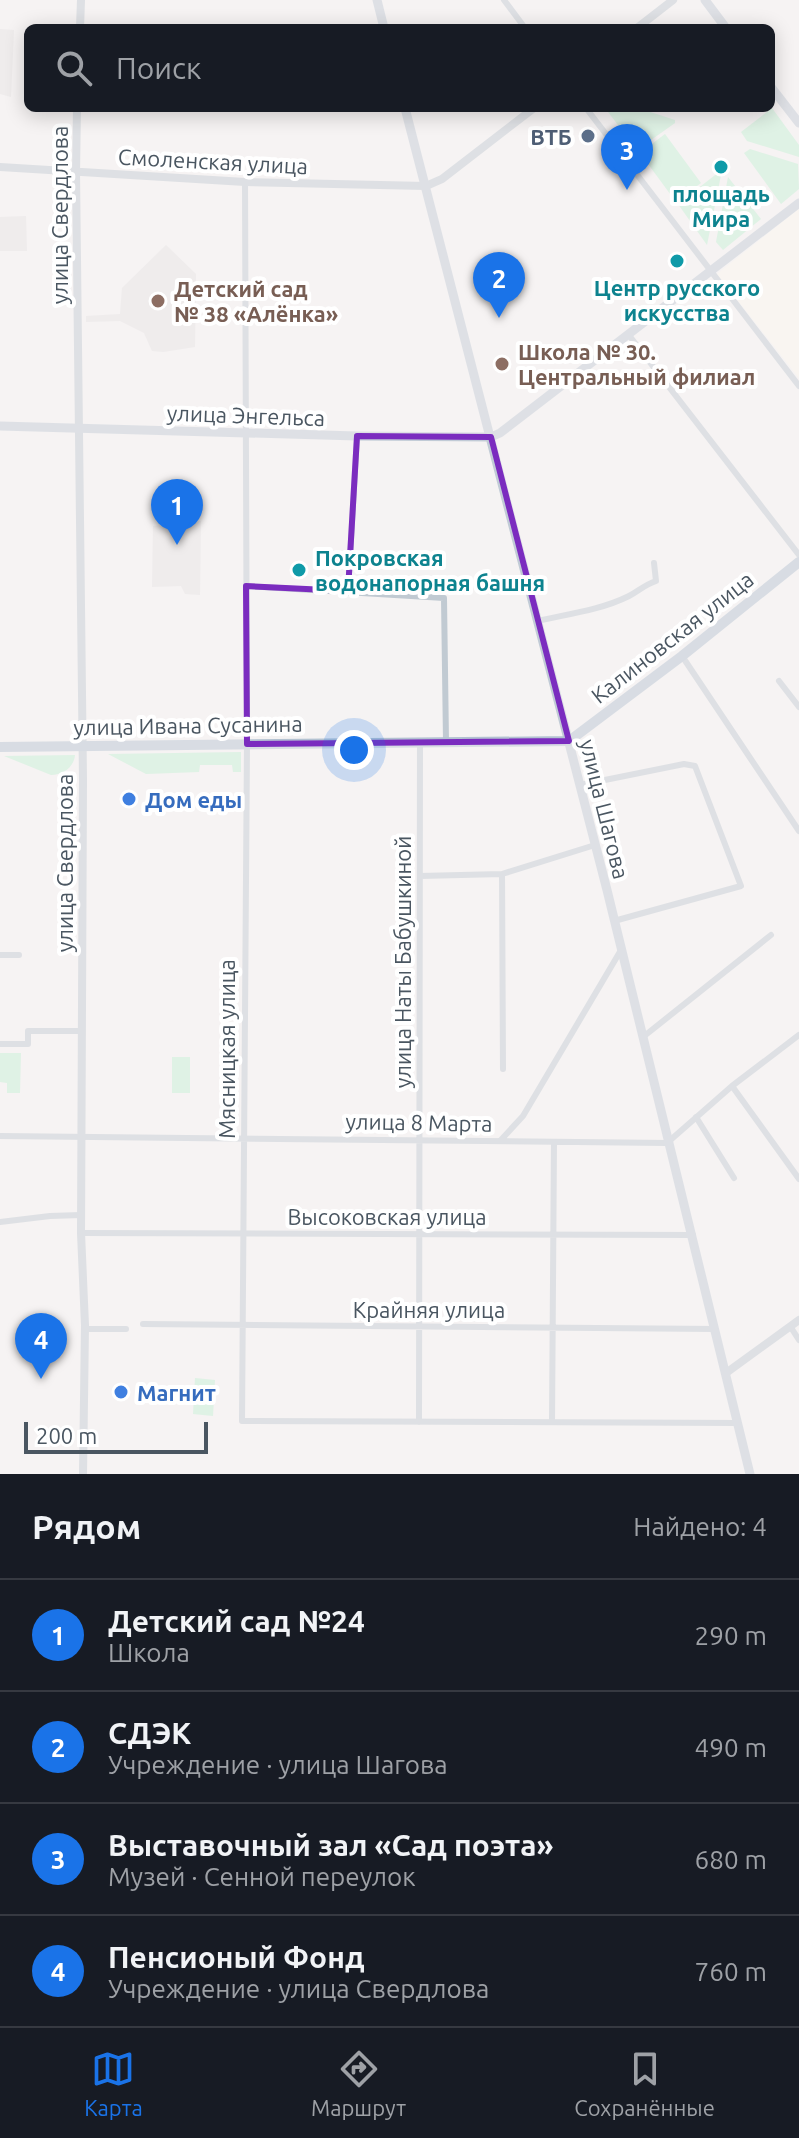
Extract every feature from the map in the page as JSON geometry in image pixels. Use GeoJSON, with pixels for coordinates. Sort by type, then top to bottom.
{"type":"FeatureCollection","features":[{"type":"Feature","properties":{"kind":"main road"},"geometry":{"type":"LineString","coordinates":[[377,0],[383,24]]}},
{"type":"Feature","properties":{"kind":"main road"},"geometry":{"type":"LineString","coordinates":[[705,0],[723,24]]}},
{"type":"Feature","properties":{"kind":"main road"},"geometry":{"type":"LineString","coordinates":[[775,92],[799,123]]}},
{"type":"Feature","properties":{"kind":"main road","name":"улица Шагова"},"geometry":{"type":"LineString","coordinates":[[406,112],[569,741],[750,1474]]}},
{"type":"Feature","properties":{"kind":"main road"},"geometry":{"type":"LineString","coordinates":[[491,437],[799,203]]}},
{"type":"Feature","properties":{"kind":"main road","name":"улица Энгельса"},"geometry":{"type":"LineString","coordinates":[[0,426],[491,437]]}},
{"type":"Feature","properties":{"kind":"main road","name":"Калиновская улица"},"geometry":{"type":"LineString","coordinates":[[569,741],[799,562]]}},
{"type":"Feature","properties":{"kind":"main road","name":"улица Ивана Сусанина"},"geometry":{"type":"LineString","coordinates":[[0,747],[569,741]]}},
{"type":"Feature","properties":{"kind":"street"},"geometry":{"type":"LineString","coordinates":[[80,24],[81,0]]}},
{"type":"Feature","properties":{"kind":"street"},"geometry":{"type":"LineString","coordinates":[[504,0],[522,24]]}},
{"type":"Feature","properties":{"kind":"street"},"geometry":{"type":"LineString","coordinates":[[642,24],[673,0]]}},
{"type":"Feature","properties":{"kind":"street","name":"улица Свердлова"},"geometry":{"type":"LineString","coordinates":[[77,112],[83,1474]]}},
{"type":"Feature","properties":{"kind":"street"},"geometry":{"type":"LineString","coordinates":[[426,186],[442,179],[529,112]]}},
{"type":"Feature","properties":{"kind":"street"},"geometry":{"type":"LineString","coordinates":[[589,112],[799,386]]}},
{"type":"Feature","properties":{"kind":"street","name":"Смоленская улица"},"geometry":{"type":"LineString","coordinates":[[0,167],[245,182],[426,186]]}},
{"type":"Feature","properties":{"kind":"street","name":"Мясницкая улица"},"geometry":{"type":"LineString","coordinates":[[245,182],[247,744],[242,1421],[738,1423]]}},
{"type":"Feature","properties":{"kind":"street"},"geometry":{"type":"LineString","coordinates":[[628,334],[799,555]]}},
{"type":"Feature","properties":{"kind":"street"},"geometry":{"type":"LineString","coordinates":[[348,591],[357,436]]}},
{"type":"Feature","properties":{"kind":"street"},"geometry":{"type":"LineString","coordinates":[[537,621],[598,608],[631,595],[639,587],[656,581],[654,563]]}},
{"type":"Feature","properties":{"kind":"street"},"geometry":{"type":"LineString","coordinates":[[246,586],[444,598],[446,742]]}},
{"type":"Feature","properties":{"kind":"street"},"geometry":{"type":"LineString","coordinates":[[682,656],[799,831]]}},
{"type":"Feature","properties":{"kind":"street"},"geometry":{"type":"LineString","coordinates":[[779,681],[799,707]]}},
{"type":"Feature","properties":{"kind":"street","name":"улица Наты Бабушкиной"},"geometry":{"type":"LineString","coordinates":[[419,1422],[420,742]]}},
{"type":"Feature","properties":{"kind":"street"},"geometry":{"type":"LineString","coordinates":[[580,785],[684,764],[695,766],[741,886],[614,921]]}},
{"type":"Feature","properties":{"kind":"street"},"geometry":{"type":"LineString","coordinates":[[420,876],[502,874],[595,845]]}},
{"type":"Feature","properties":{"kind":"street"},"geometry":{"type":"LineString","coordinates":[[502,874],[503,1069]]}},
{"type":"Feature","properties":{"kind":"street"},"geometry":{"type":"LineString","coordinates":[[642,1038],[771,935]]}},
{"type":"Feature","properties":{"kind":"street"},"geometry":{"type":"LineString","coordinates":[[500,1141],[530,1105],[621,950]]}},
{"type":"Feature","properties":{"kind":"street"},"geometry":{"type":"LineString","coordinates":[[0,955],[19,955]]}},
{"type":"Feature","properties":{"kind":"street"},"geometry":{"type":"LineString","coordinates":[[0,1044],[28,1044],[28,1031],[82,1031]]}},
{"type":"Feature","properties":{"kind":"street"},"geometry":{"type":"LineString","coordinates":[[667,1143],[732,1086],[799,1035]]}},
{"type":"Feature","properties":{"kind":"street"},"geometry":{"type":"LineString","coordinates":[[732,1086],[799,1179]]}},
{"type":"Feature","properties":{"kind":"street"},"geometry":{"type":"LineString","coordinates":[[696,1117],[734,1178]]}},
{"type":"Feature","properties":{"kind":"street","name":"улица 8 Марта"},"geometry":{"type":"LineString","coordinates":[[0,1136],[667,1143]]}},
{"type":"Feature","properties":{"kind":"street"},"geometry":{"type":"LineString","coordinates":[[552,1422],[554,1142]]}},
{"type":"Feature","properties":{"kind":"street"},"geometry":{"type":"LineString","coordinates":[[0,1222],[81,1215]]}},
{"type":"Feature","properties":{"kind":"street","name":"Высоковская улица"},"geometry":{"type":"LineString","coordinates":[[81,1233],[693,1235]]}},
{"type":"Feature","properties":{"kind":"street"},"geometry":{"type":"LineString","coordinates":[[726,1373],[799,1320]]}},
{"type":"Feature","properties":{"kind":"street","name":"Крайняя улица"},"geometry":{"type":"LineString","coordinates":[[143,1324],[715,1329]]}},
{"type":"Feature","properties":{"kind":"street"},"geometry":{"type":"LineString","coordinates":[[790,1326],[799,1340]]}},
{"type":"Feature","properties":{"kind":"street"},"geometry":{"type":"LineString","coordinates":[[84,1329],[126,1329]]}},
{"type":"Feature","properties":{"kind":"highlighted area"},"geometry":{"type":"Polygon","coordinates":[[[357,436],[491,437],[569,741],[247,744],[246,586],[348,591],[357,436]]]}},
{"type":"Feature","properties":{"kind":"shaded area"},"geometry":{"type":"Polygon","coordinates":[[[0,29],[14,30],[11,97],[0,94],[0,29]]]}},
{"type":"Feature","properties":{"kind":"shaded area"},"geometry":{"type":"Polygon","coordinates":[[[799,209],[799,378],[717,274],[799,209]]]}},
{"type":"Feature","properties":{"kind":"shaded area"},"geometry":{"type":"Polygon","coordinates":[[[26,216],[27,251],[0,251],[0,217],[26,216]]]}},
{"type":"Feature","properties":{"kind":"shaded area","name":"Детский сад № 38 «Алёнка»"},"geometry":{"type":"Polygon","coordinates":[[[166,245],[196,274],[195,347],[152,351],[144,333],[120,321],[86,322],[86,316],[120,314],[122,288],[166,245]]]}},
{"type":"Feature","properties":{"kind":"shaded area"},"geometry":{"type":"Polygon","coordinates":[[[201,521],[200,595],[185,594],[181,586],[152,587],[153,526],[201,521]]]}},
{"type":"Feature","properties":{"kind":"green space"},"geometry":{"type":"Polygon","coordinates":[[[608,112],[650,112],[675,120],[675,123],[637,150],[608,112]]]}},
{"type":"Feature","properties":{"kind":"green space"},"geometry":{"type":"Polygon","coordinates":[[[767,112],[775,112],[799,145],[799,157],[747,141],[741,132],[767,112]]]}},
{"type":"Feature","properties":{"kind":"green space"},"geometry":{"type":"Polygon","coordinates":[[[665,134],[701,183],[676,202],[640,153],[665,134]]]}},
{"type":"Feature","properties":{"kind":"green space"},"geometry":{"type":"Polygon","coordinates":[[[750,149],[798,164],[799,189],[781,204],[744,153],[750,149]]]}},
{"type":"Feature","properties":{"kind":"green space"},"geometry":{"type":"Polygon","coordinates":[[[719,172],[721,175],[707,245],[678,204],[719,172]]]}},
{"type":"Feature","properties":{"kind":"green space"},"geometry":{"type":"Polygon","coordinates":[[[728,177],[761,219],[723,250],[716,242],[728,177]]]}},
{"type":"Feature","properties":{"kind":"green space"},"geometry":{"type":"Polygon","coordinates":[[[241,752],[241,772],[233,772],[232,765],[200,765],[199,772],[146,774],[108,754],[241,752]]]}},
{"type":"Feature","properties":{"kind":"green space"},"geometry":{"type":"Polygon","coordinates":[[[75,755],[67,770],[51,775],[4,756],[75,755]]]}},
{"type":"Feature","properties":{"kind":"green space"},"geometry":{"type":"Polygon","coordinates":[[[0,1053],[21,1053],[20,1093],[7,1093],[7,1083],[0,1082],[0,1053]]]}},
{"type":"Feature","properties":{"kind":"green space"},"geometry":{"type":"Polygon","coordinates":[[[172,1057],[190,1057],[190,1093],[172,1093],[172,1057]]]}},
{"type":"Feature","properties":{"kind":"green space"},"geometry":{"type":"Polygon","coordinates":[[[195,1378],[215,1380],[213,1416],[193,1414],[195,1378]]]}},
{"type":"Feature","properties":{"kind":"place","name":"ВТБ"},"geometry":{"type":"Point","coordinates":[588,136]}},
{"type":"Feature","properties":{"kind":"place","name":"площадь Мира"},"geometry":{"type":"Point","coordinates":[721,167]}},
{"type":"Feature","properties":{"kind":"place","name":"Выставочный зал «Сад поэта»"},"geometry":{"type":"Point","coordinates":[627,190]}},
{"type":"Feature","properties":{"kind":"place","name":"Центр русского искусства"},"geometry":{"type":"Point","coordinates":[677,261]}},
{"type":"Feature","properties":{"kind":"place","name":"Детский сад № 38 «Алёнка»"},"geometry":{"type":"Point","coordinates":[158,301]}},
{"type":"Feature","properties":{"kind":"place","name":"СДЭК"},"geometry":{"type":"Point","coordinates":[499,318]}},
{"type":"Feature","properties":{"kind":"place","name":"Школа № 30. Центральный филиал"},"geometry":{"type":"Point","coordinates":[502,364]}},
{"type":"Feature","properties":{"kind":"place","name":"Детский сад №24"},"geometry":{"type":"Point","coordinates":[177,545]}},
{"type":"Feature","properties":{"kind":"place","name":"Покровская водонапорная башня"},"geometry":{"type":"Point","coordinates":[299,570]}},
{"type":"Feature","properties":{"kind":"place","name":"Дом еды"},"geometry":{"type":"Point","coordinates":[129,799]}},
{"type":"Feature","properties":{"kind":"place","name":"Пенсионый Фонд"},"geometry":{"type":"Point","coordinates":[41,1379]}},
{"type":"Feature","properties":{"kind":"place","name":"Магнит"},"geometry":{"type":"Point","coordinates":[121,1392]}}]}
